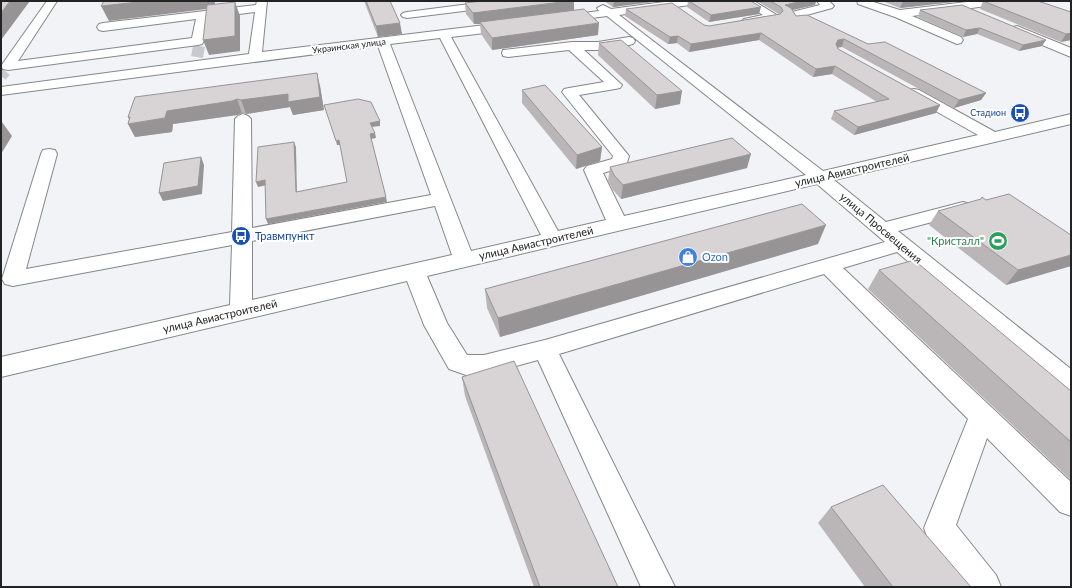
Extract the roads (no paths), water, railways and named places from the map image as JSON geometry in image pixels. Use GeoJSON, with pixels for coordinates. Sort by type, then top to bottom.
{"type":"FeatureCollection","features":[{"type":"Feature","properties":{"kind":"street"},"geometry":{"type":"LineString","coordinates":[[52,1],[6,68],[197,52],[202,15]]}},
{"type":"Feature","properties":{"kind":"street"},"geometry":{"type":"LineString","coordinates":[[403,1],[413,38]]}},
{"type":"Feature","properties":{"kind":"street"},"geometry":{"type":"LineString","coordinates":[[407,15],[520,1]]}},
{"type":"Feature","properties":{"kind":"street","name":"улица Просвещения"},"geometry":{"type":"LineString","coordinates":[[594,1],[820,177],[881,229],[1071,384]]}},
{"type":"Feature","properties":{"kind":"street"},"geometry":{"type":"LineString","coordinates":[[737,23],[774,17],[746,1]]}},
{"type":"Feature","properties":{"kind":"street"},"geometry":{"type":"LineString","coordinates":[[799,20],[796,14],[828,6],[822,1]]}},
{"type":"Feature","properties":{"kind":"street"},"geometry":{"type":"LineString","coordinates":[[948,1],[984,16]]}},
{"type":"Feature","properties":{"kind":"street"},"geometry":{"type":"LineString","coordinates":[[899,14],[1001,1]]}},
{"type":"Feature","properties":{"kind":"street"},"geometry":{"type":"LineString","coordinates":[[862,2],[899,14],[957,40]]}},
{"type":"Feature","properties":{"kind":"street"},"geometry":{"type":"LineString","coordinates":[[103,27],[202,15],[261,4],[255,57]]}},
{"type":"Feature","properties":{"kind":"street"},"geometry":{"type":"LineString","coordinates":[[548,21],[685,5]]}},
{"type":"Feature","properties":{"kind":"street","name":"Украинская улица"},"geometry":{"type":"LineString","coordinates":[[1,91],[197,52],[255,57],[526,24]]}},
{"type":"Feature","properties":{"kind":"street"},"geometry":{"type":"LineString","coordinates":[[1006,25],[1071,53]]}},
{"type":"Feature","properties":{"kind":"street"},"geometry":{"type":"LineString","coordinates":[[444,35],[553,239]]}},
{"type":"Feature","properties":{"kind":"street"},"geometry":{"type":"LineString","coordinates":[[508,53],[572,46],[598,46],[642,38]]}},
{"type":"Feature","properties":{"kind":"street"},"geometry":{"type":"LineString","coordinates":[[383,42],[464,260]]}},
{"type":"Feature","properties":{"kind":"street"},"geometry":{"type":"LineString","coordinates":[[572,46],[615,85],[569,92],[621,156],[620,162],[593,170],[618,224]]}},
{"type":"Feature","properties":{"kind":"street"},"geometry":{"type":"LineString","coordinates":[[902,86],[993,137]]}},
{"type":"Feature","properties":{"kind":"street"},"geometry":{"type":"LineString","coordinates":[[240,311],[243,119]]}},
{"type":"Feature","properties":{"kind":"street","name":"улица Авиастроителей"},"geometry":{"type":"LineString","coordinates":[[1,366],[1071,119]]}},
{"type":"Feature","properties":{"kind":"street"},"geometry":{"type":"LineString","coordinates":[[50,154],[13,279],[441,199]]}},
{"type":"Feature","properties":{"kind":"street"},"geometry":{"type":"LineString","coordinates":[[881,229],[964,208]]}},
{"type":"Feature","properties":{"kind":"street"},"geometry":{"type":"LineString","coordinates":[[414,271],[436,325],[458,362],[469,366],[484,365],[545,349],[900,244]]}},
{"type":"Feature","properties":{"kind":"street"},"geometry":{"type":"LineString","coordinates":[[828,266],[1071,502]]}},
{"type":"Feature","properties":{"kind":"street"},"geometry":{"type":"LineString","coordinates":[[545,349],[658,587]]}},
{"type":"Feature","properties":{"kind":"street"},"geometry":{"type":"LineString","coordinates":[[982,416],[939,528],[984,587]]}},
{"type":"Feature","properties":{"kind":"tunnel"},"geometry":{"type":"LineString","coordinates":[[197,57],[199,46]]}},
{"type":"Feature","properties":{"kind":"tunnel"},"geometry":{"type":"LineString","coordinates":[[1,76],[5,71]]}},
{"type":"Feature","properties":{"kind":"place","name":"Стадион"},"geometry":{"type":"Point","coordinates":[1020,113]}},
{"type":"Feature","properties":{"kind":"place","name":"Травмпункт"},"geometry":{"type":"Point","coordinates":[241,236]}},
{"type":"Feature","properties":{"kind":"place","name":"\"Кристалл\""},"geometry":{"type":"Point","coordinates":[998,241]}},
{"type":"Feature","properties":{"kind":"place","name":"Ozon"},"geometry":{"type":"Point","coordinates":[688,257]}}]}
